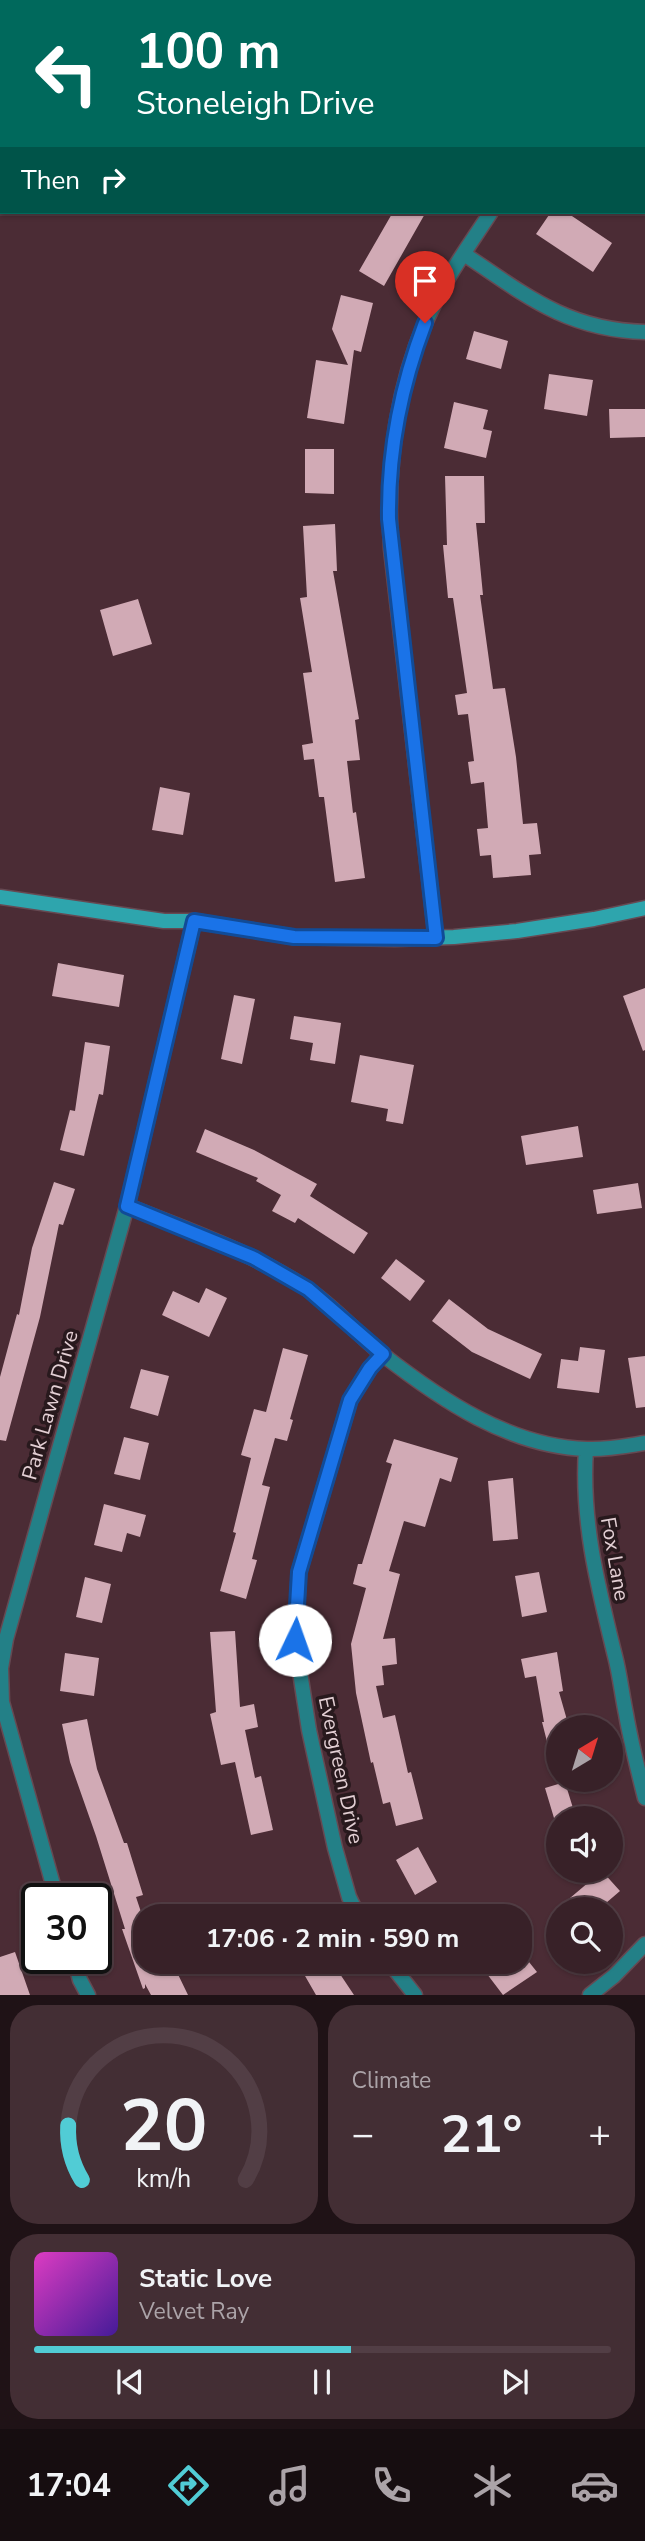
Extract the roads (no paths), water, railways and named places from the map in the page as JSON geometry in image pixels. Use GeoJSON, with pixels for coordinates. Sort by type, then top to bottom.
{"type":"FeatureCollection","features":[{"type":"Feature","properties":{"kind":"street"},"geometry":{"type":"LineString","coordinates":[[436,938],[391,549],[389,494],[395,432],[415,350],[435,301],[490,214]]}},
{"type":"Feature","properties":{"kind":"street"},"geometry":{"type":"LineString","coordinates":[[464,254],[551,311],[606,328],[645,332]]}},
{"type":"Feature","properties":{"kind":"street"},"geometry":{"type":"LineString","coordinates":[[0,898],[164,921],[194,921],[294,937],[436,938],[517,931],[645,908]]}},
{"type":"Feature","properties":{"kind":"street","name":"Park Lawn Drive"},"geometry":{"type":"LineString","coordinates":[[53,1883],[2,1702],[1,1668],[6,1639],[127,1206],[194,921]]}},
{"type":"Feature","properties":{"kind":"street"},"geometry":{"type":"LineString","coordinates":[[127,1206],[221,1243],[308,1289],[383,1354],[471,1416],[523,1437],[586,1449],[645,1443]]}},
{"type":"Feature","properties":{"kind":"street","name":"Evergreen Drive"},"geometry":{"type":"LineString","coordinates":[[352,1904],[335,1849],[309,1730],[295,1640],[299,1572],[350,1400],[370,1368],[383,1354]]}},
{"type":"Feature","properties":{"kind":"street","name":"Fox Lane"},"geometry":{"type":"LineString","coordinates":[[586,1449],[586,1519],[645,1798]]}},
{"type":"Feature","properties":{"kind":"street"},"geometry":{"type":"LineString","coordinates":[[590,1995],[614,1976],[645,1944]]}},
{"type":"Feature","properties":{"kind":"street"},"geometry":{"type":"LineString","coordinates":[[80,1974],[88,1995]]}},
{"type":"Feature","properties":{"kind":"street"},"geometry":{"type":"LineString","coordinates":[[398,1974],[415,1995]]}}]}
